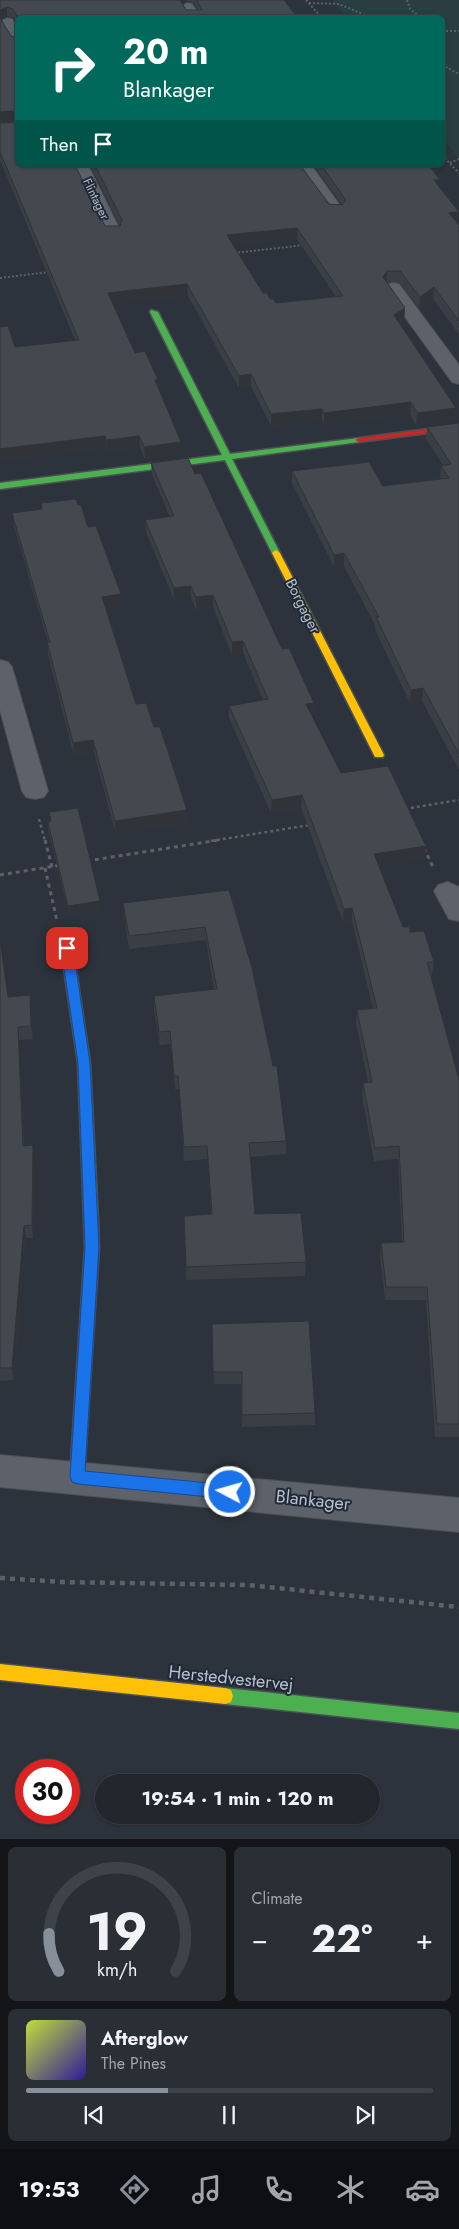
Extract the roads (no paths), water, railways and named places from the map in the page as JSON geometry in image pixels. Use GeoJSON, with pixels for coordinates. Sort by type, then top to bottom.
{"type":"FeatureCollection","features":[{"type":"Feature","properties":{"kind":"street"},"geometry":{"type":"LineString","coordinates":[[7,22],[15,37]]}},
{"type":"Feature","properties":{"kind":"street","name":"Flintager"},"geometry":{"type":"LineString","coordinates":[[81,167],[113,232]]}},
{"type":"Feature","properties":{"kind":"street"},"geometry":{"type":"LineString","coordinates":[[304,167],[336,211]]}},
{"type":"Feature","properties":{"kind":"street"},"geometry":{"type":"LineString","coordinates":[[393,288],[459,378]]}},
{"type":"Feature","properties":{"kind":"street","name":"Borgager"},"geometry":{"type":"LineString","coordinates":[[154,312],[379,755]]}},
{"type":"Feature","properties":{"kind":"street"},"geometry":{"type":"LineString","coordinates":[[0,486],[459,427]]}},
{"type":"Feature","properties":{"kind":"street"},"geometry":{"type":"LineString","coordinates":[[0,668],[35,791]]}},
{"type":"Feature","properties":{"kind":"street"},"geometry":{"type":"LineString","coordinates":[[67,948],[84,1063],[92,1247],[78,1477]]}},
{"type":"Feature","properties":{"kind":"street","name":"Blankager"},"geometry":{"type":"LineString","coordinates":[[0,1471],[459,1515]]}},
{"type":"Feature","properties":{"kind":"street","name":"Herstedvestervej"},"geometry":{"type":"LineString","coordinates":[[0,1672],[459,1721]]}}]}
